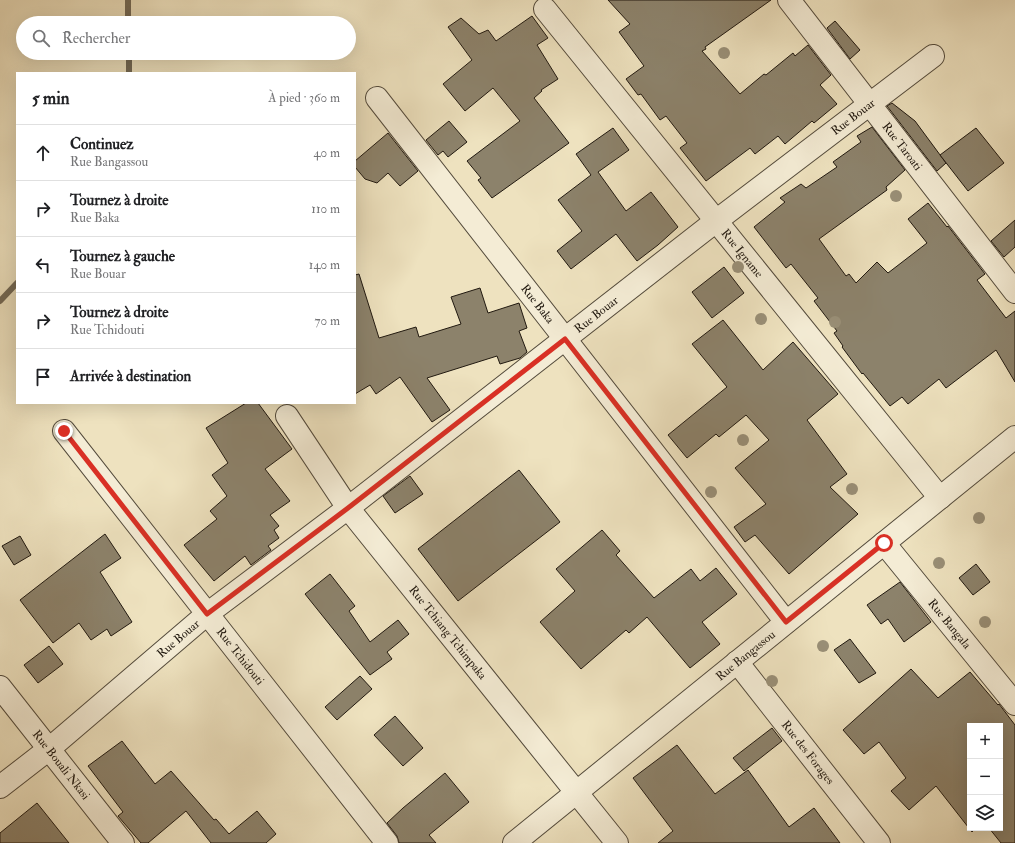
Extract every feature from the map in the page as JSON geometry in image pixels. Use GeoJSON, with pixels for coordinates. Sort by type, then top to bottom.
{"type":"FeatureCollection","features":[{"type":"Feature","properties":{"kind":"street","name":"Rue Taroati"},"geometry":{"type":"LineString","coordinates":[[789,0],[1015,292]]}},
{"type":"Feature","properties":{"kind":"street","name":"Rue Igname"},"geometry":{"type":"LineString","coordinates":[[545,9],[940,498]]}},
{"type":"Feature","properties":{"kind":"street","name":"Rue Bouar"},"geometry":{"type":"LineString","coordinates":[[0,787],[48,749],[207,614],[348,508],[716,221],[933,56]]}},
{"type":"Feature","properties":{"kind":"street","name":"Rue Baka"},"geometry":{"type":"LineString","coordinates":[[377,98],[786,622]]}},
{"type":"Feature","properties":{"kind":"street","name":"Rue Tchiang Tchimpaka"},"geometry":{"type":"LineString","coordinates":[[286,416],[348,508],[617,843]]}},
{"type":"Feature","properties":{"kind":"street","name":"Rue Tchidouti"},"geometry":{"type":"LineString","coordinates":[[64,431],[387,843]]}},
{"type":"Feature","properties":{"kind":"street","name":"Rue Bangassou"},"geometry":{"type":"LineString","coordinates":[[514,843],[1015,437]]}},
{"type":"Feature","properties":{"kind":"street","name":"Rue Bangala"},"geometry":{"type":"LineString","coordinates":[[884,543],[1015,704]]}},
{"type":"Feature","properties":{"kind":"street","name":"Rue des Forages"},"geometry":{"type":"LineString","coordinates":[[737,662],[879,843]]}},
{"type":"Feature","properties":{"kind":"street","name":"Rue Bouali Nkasi"},"geometry":{"type":"LineString","coordinates":[[0,687],[123,843]]}},
{"type":"Feature","properties":{"kind":"building"},"geometry":{"type":"Polygon","coordinates":[[[608,0],[771,0],[705,47],[706,49],[702,51],[740,94],[793,53],[795,56],[808,45],[831,75],[820,85],[837,104],[814,123],[812,121],[785,144],[778,136],[755,154],[750,148],[706,181],[680,148],[687,143],[666,116],[660,120],[641,94],[638,95],[626,79],[644,66],[619,32],[630,24],[608,0]]]}},
{"type":"Feature","properties":{"kind":"building"},"geometry":{"type":"Polygon","coordinates":[[[532,16],[548,38],[537,45],[558,79],[541,90],[542,91],[534,98],[569,143],[492,198],[478,180],[481,178],[467,161],[520,121],[493,88],[465,111],[443,84],[472,60],[448,27],[461,18],[479,34],[488,30],[496,41],[532,16]]]}},
{"type":"Feature","properties":{"kind":"building"},"geometry":{"type":"Polygon","coordinates":[[[835,21],[860,50],[850,59],[827,28],[835,21]]]}},
{"type":"Feature","properties":{"kind":"building"},"geometry":{"type":"Polygon","coordinates":[[[892,103],[915,121],[946,163],[937,171],[887,106],[892,103]]]}},
{"type":"Feature","properties":{"kind":"building"},"geometry":{"type":"Polygon","coordinates":[[[449,121],[467,142],[448,157],[443,151],[438,155],[426,140],[449,121]]]}},
{"type":"Feature","properties":{"kind":"building"},"geometry":{"type":"Polygon","coordinates":[[[872,127],[905,170],[886,187],[887,190],[819,239],[846,276],[849,274],[856,283],[877,262],[888,273],[927,243],[908,219],[928,203],[985,274],[977,280],[1006,318],[1015,311],[1015,382],[996,350],[946,388],[939,379],[908,404],[902,397],[890,406],[863,373],[862,374],[842,347],[843,346],[834,333],[837,331],[814,301],[818,298],[791,264],[786,268],[754,227],[785,202],[780,198],[801,184],[806,188],[837,167],[833,162],[861,142],[857,136],[872,127]]]}},
{"type":"Feature","properties":{"kind":"building"},"geometry":{"type":"Polygon","coordinates":[[[613,128],[629,150],[598,172],[626,211],[651,192],[678,227],[637,261],[616,234],[571,269],[557,251],[582,231],[558,200],[591,175],[576,154],[613,128]]]}},
{"type":"Feature","properties":{"kind":"building"},"geometry":{"type":"Polygon","coordinates":[[[976,128],[1004,163],[968,191],[940,155],[976,128]]]}},
{"type":"Feature","properties":{"kind":"building"},"geometry":{"type":"Polygon","coordinates":[[[388,133],[418,171],[400,186],[388,173],[377,183],[365,179],[356,168],[356,160],[388,133]]]}},
{"type":"Feature","properties":{"kind":"building"},"geometry":{"type":"Polygon","coordinates":[[[1015,220],[1015,247],[1004,257],[991,241],[1015,220]]]}},
{"type":"Feature","properties":{"kind":"building"},"geometry":{"type":"Polygon","coordinates":[[[724,267],[744,293],[712,318],[692,292],[724,267]]]}},
{"type":"Feature","properties":{"kind":"building"},"geometry":{"type":"Polygon","coordinates":[[[359,274],[379,338],[416,327],[419,337],[461,324],[451,297],[480,288],[488,313],[519,303],[527,328],[519,331],[527,352],[520,358],[500,364],[497,356],[427,378],[450,410],[432,422],[400,377],[376,394],[370,385],[356,393],[356,275],[359,274]]]}},
{"type":"Feature","properties":{"kind":"building"},"geometry":{"type":"Polygon","coordinates":[[[723,320],[763,370],[793,342],[838,394],[807,420],[847,474],[830,487],[858,514],[789,574],[755,535],[745,542],[734,527],[766,504],[735,468],[769,440],[746,415],[719,437],[716,434],[687,458],[668,435],[727,387],[692,344],[723,320]]]}},
{"type":"Feature","properties":{"kind":"building"},"geometry":{"type":"Polygon","coordinates":[[[244,404],[259,404],[292,449],[265,469],[290,501],[270,515],[279,526],[274,530],[279,538],[268,546],[271,550],[251,565],[245,556],[214,581],[184,545],[217,519],[210,511],[227,496],[212,475],[228,463],[206,428],[244,404]]]}},
{"type":"Feature","properties":{"kind":"building"},"geometry":{"type":"Polygon","coordinates":[[[519,470],[560,522],[458,601],[418,549],[519,470]]]}},
{"type":"Feature","properties":{"kind":"building"},"geometry":{"type":"Polygon","coordinates":[[[410,476],[423,494],[395,513],[383,496],[410,476]]]}},
{"type":"Feature","properties":{"kind":"building"},"geometry":{"type":"Polygon","coordinates":[[[602,530],[620,551],[616,555],[654,598],[691,569],[700,581],[716,568],[737,594],[702,622],[720,644],[690,668],[647,617],[629,633],[626,630],[581,669],[540,622],[575,591],[556,569],[602,530]]]}},
{"type":"Feature","properties":{"kind":"building"},"geometry":{"type":"Polygon","coordinates":[[[105,534],[121,558],[100,572],[132,622],[111,636],[107,629],[91,640],[79,623],[53,643],[20,600],[105,534]]]}},
{"type":"Feature","properties":{"kind":"building"},"geometry":{"type":"Polygon","coordinates":[[[20,536],[31,555],[14,565],[2,546],[20,536]]]}},
{"type":"Feature","properties":{"kind":"building"},"geometry":{"type":"Polygon","coordinates":[[[976,564],[990,582],[973,595],[959,578],[976,564]]]}},
{"type":"Feature","properties":{"kind":"building"},"geometry":{"type":"Polygon","coordinates":[[[330,574],[355,606],[349,611],[370,642],[398,620],[409,634],[387,652],[392,659],[370,675],[305,594],[330,574]]]}},
{"type":"Feature","properties":{"kind":"building"},"geometry":{"type":"Polygon","coordinates":[[[900,582],[931,622],[904,642],[888,619],[881,624],[867,605],[900,582]]]}},
{"type":"Feature","properties":{"kind":"building"},"geometry":{"type":"Polygon","coordinates":[[[850,639],[876,673],[859,683],[834,650],[850,639]]]}},
{"type":"Feature","properties":{"kind":"building"},"geometry":{"type":"Polygon","coordinates":[[[49,646],[63,664],[38,683],[24,665],[49,646]]]}},
{"type":"Feature","properties":{"kind":"building"},"geometry":{"type":"Polygon","coordinates":[[[911,669],[938,698],[970,672],[998,705],[999,704],[1015,725],[1015,843],[1001,843],[991,831],[1003,831],[1003,723],[967,723],[967,826],[936,786],[909,810],[891,791],[906,778],[879,742],[864,754],[843,730],[911,669]]]}},
{"type":"Feature","properties":{"kind":"building"},"geometry":{"type":"Polygon","coordinates":[[[360,676],[372,689],[337,720],[325,707],[360,676]]]}},
{"type":"Feature","properties":{"kind":"building"},"geometry":{"type":"Polygon","coordinates":[[[395,716],[423,748],[403,766],[374,735],[395,716]]]}},
{"type":"Feature","properties":{"kind":"building"},"geometry":{"type":"Polygon","coordinates":[[[772,728],[782,741],[744,771],[733,758],[772,728]]]}},
{"type":"Feature","properties":{"kind":"building"},"geometry":{"type":"Polygon","coordinates":[[[122,741],[155,784],[171,771],[214,820],[216,819],[229,834],[257,811],[276,834],[266,843],[211,843],[186,811],[148,843],[141,843],[118,816],[123,812],[88,766],[122,741]]]}},
{"type":"Feature","properties":{"kind":"building"},"geometry":{"type":"Polygon","coordinates":[[[677,745],[715,794],[748,770],[789,827],[814,808],[840,843],[658,843],[673,831],[633,778],[677,745]]]}},
{"type":"Feature","properties":{"kind":"building"},"geometry":{"type":"Polygon","coordinates":[[[445,773],[469,802],[429,835],[436,843],[399,843],[397,836],[387,823],[445,773]]]}},
{"type":"Feature","properties":{"kind":"building"},"geometry":{"type":"Polygon","coordinates":[[[37,803],[69,843],[0,843],[0,833],[37,803]]]}},
{"type":"Feature","properties":{"kind":"waterway"},"geometry":{"type":"LineString","coordinates":[[128,0],[128,16]]}},
{"type":"Feature","properties":{"kind":"waterway"},"geometry":{"type":"LineString","coordinates":[[129,60],[129,72]]}},
{"type":"Feature","properties":{"kind":"waterway"},"geometry":{"type":"LineString","coordinates":[[0,301],[16,284]]}},
{"type":"Feature","properties":{"kind":"route"},"geometry":{"type":"LineString","coordinates":[[64,431],[207,614],[348,508],[565,339],[786,622],[884,543]]}}]}
